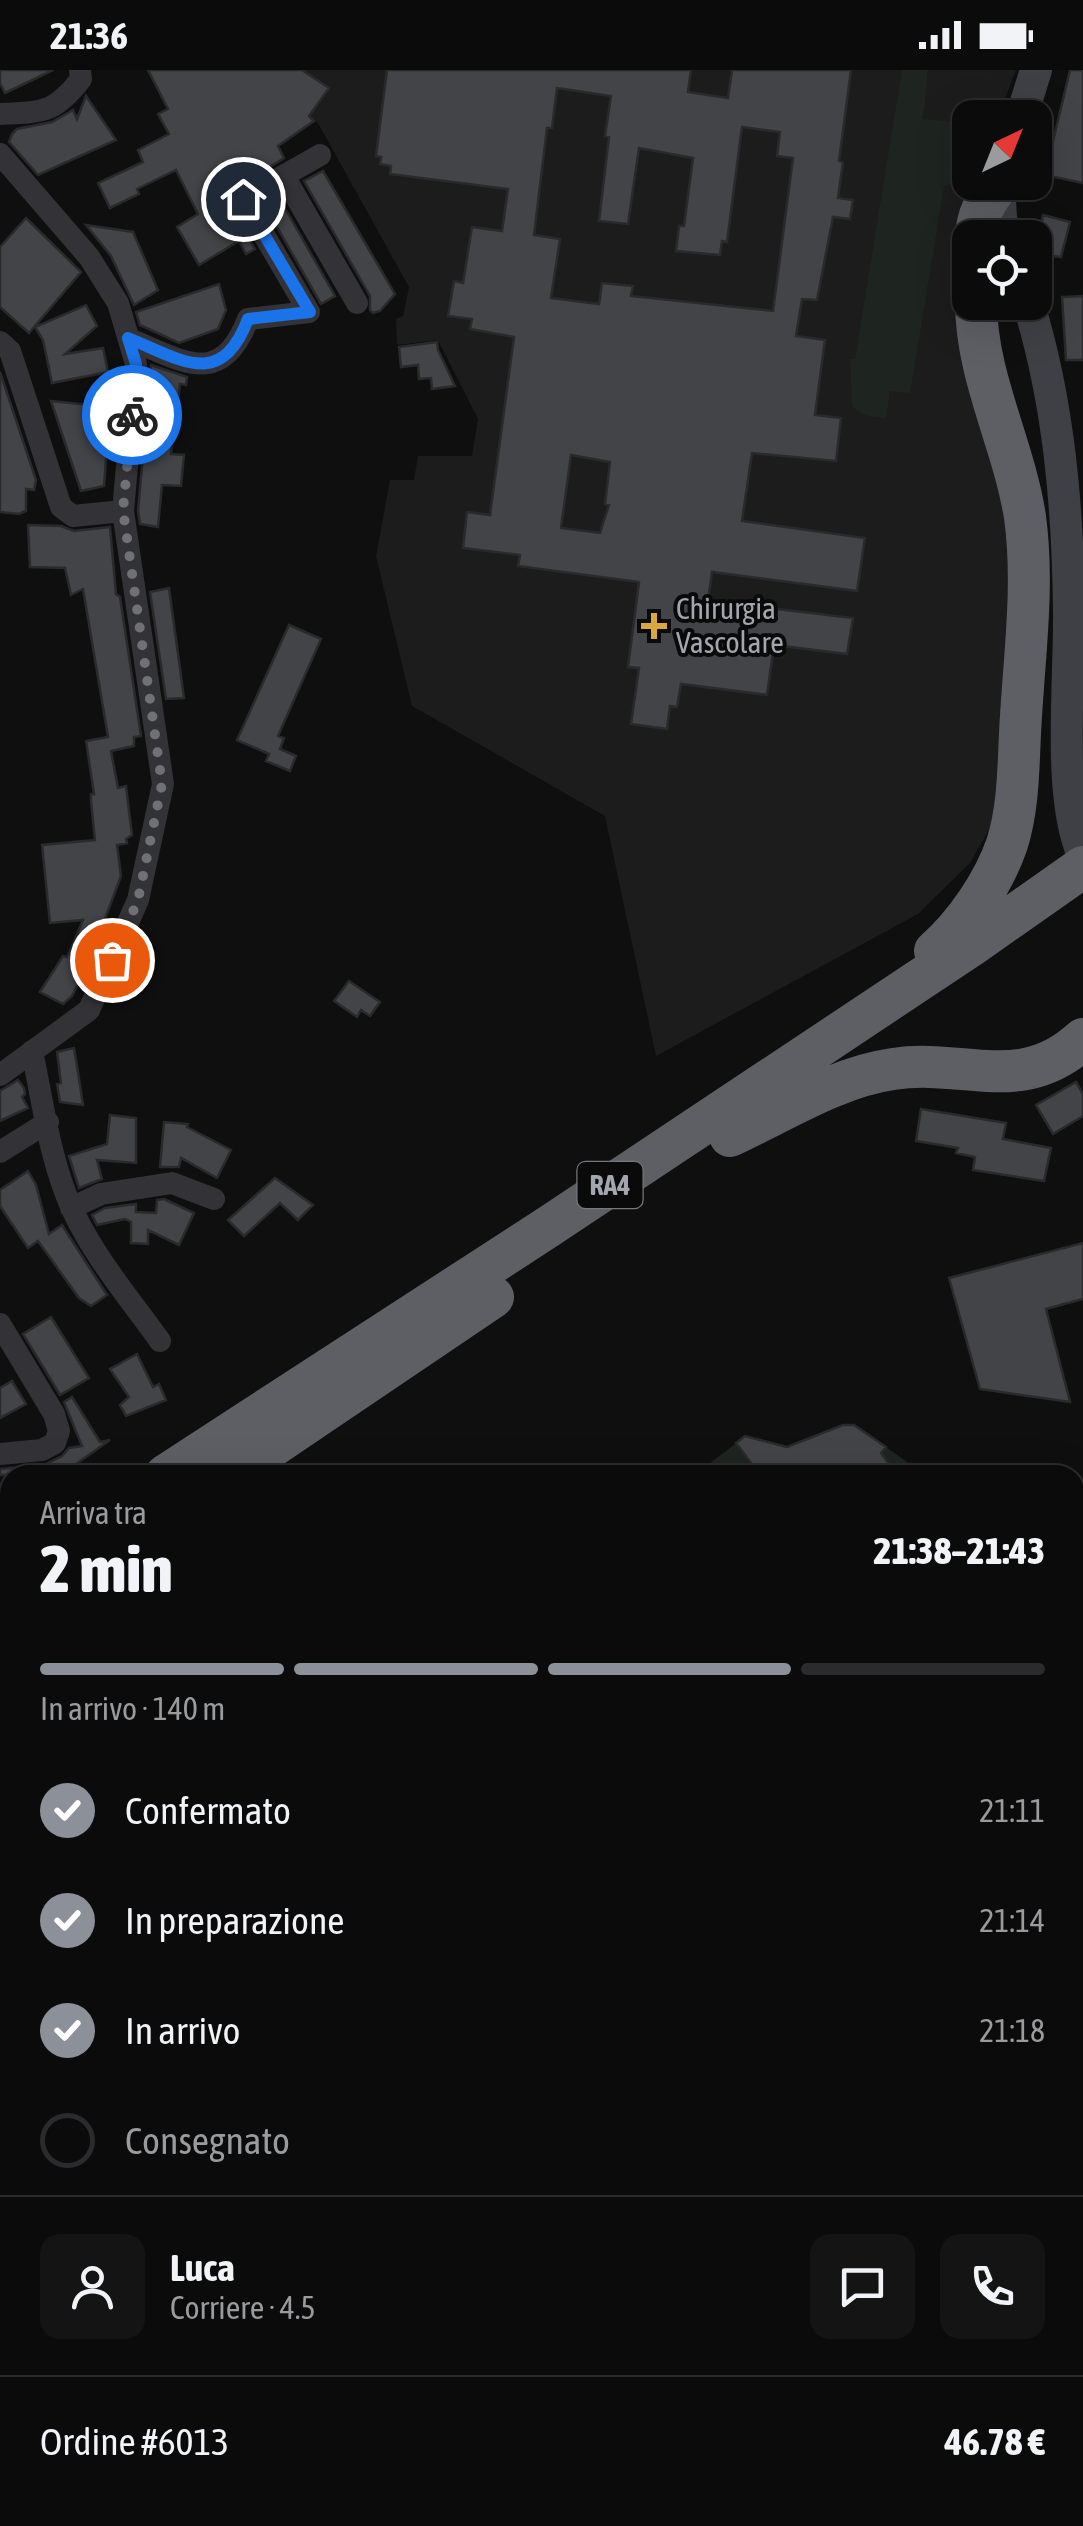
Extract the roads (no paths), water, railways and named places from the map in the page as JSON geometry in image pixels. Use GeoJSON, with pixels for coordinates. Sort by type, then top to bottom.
{"type":"FeatureCollection","features":[{"type":"Feature","properties":{"kind":"highway"},"geometry":{"type":"LineString","coordinates":[[856,1021],[940,947],[976,903],[1006,845],[1016,805],[1030,578],[1017,476],[982,361],[976,320]]}},
{"type":"Feature","properties":{"kind":"highway","name":"RA4"},"geometry":{"type":"LineString","coordinates":[[181,1465],[972,945],[1070,892]]}},
{"type":"Feature","properties":{"kind":"highway","name":"RA4"},"geometry":{"type":"LineString","coordinates":[[245,1465],[730,1136],[1070,892]]}},
{"type":"Feature","properties":{"kind":"highway"},"geometry":{"type":"LineString","coordinates":[[730,1136],[851,1079],[892,1069],[928,1066],[1019,1072],[1058,1059],[1083,1038]]}},
{"type":"Feature","properties":{"kind":"street"},"geometry":{"type":"LineString","coordinates":[[0,114],[39,112],[57,106],[81,79],[80,70]]}},
{"type":"Feature","properties":{"kind":"street"},"geometry":{"type":"LineString","coordinates":[[1027,100],[1036,70]]}},
{"type":"Feature","properties":{"kind":"street"},"geometry":{"type":"LineString","coordinates":[[0,154],[89,258],[118,303],[136,364],[123,510],[162,784],[138,900],[90,1010],[0,1075]]}},
{"type":"Feature","properties":{"kind":"street"},"geometry":{"type":"LineString","coordinates":[[128,338],[195,365],[220,360],[239,343],[248,319],[310,312],[243,199],[320,156]]}},
{"type":"Feature","properties":{"kind":"street"},"geometry":{"type":"LineString","coordinates":[[284,176],[358,302]]}},
{"type":"Feature","properties":{"kind":"street"},"geometry":{"type":"LineString","coordinates":[[1032,320],[1054,410],[1066,517],[1069,801],[1083,855]]}},
{"type":"Feature","properties":{"kind":"street"},"geometry":{"type":"LineString","coordinates":[[0,342],[10,352],[61,507],[74,516],[123,510]]}},
{"type":"Feature","properties":{"kind":"street"},"geometry":{"type":"LineString","coordinates":[[32,1051],[72,1208],[88,1240],[160,1341]]}},
{"type":"Feature","properties":{"kind":"street"},"geometry":{"type":"LineString","coordinates":[[0,1152],[48,1122]]}},
{"type":"Feature","properties":{"kind":"street"},"geometry":{"type":"LineString","coordinates":[[72,1208],[101,1194],[172,1183],[214,1200]]}},
{"type":"Feature","properties":{"kind":"street"},"geometry":{"type":"LineString","coordinates":[[0,1324],[54,1414],[59,1431],[55,1443],[42,1450],[0,1454]]}},
{"type":"Feature","properties":{"kind":"place","name":"Chirurgia Vascolare"},"geometry":{"type":"Point","coordinates":[654,626]}}]}
